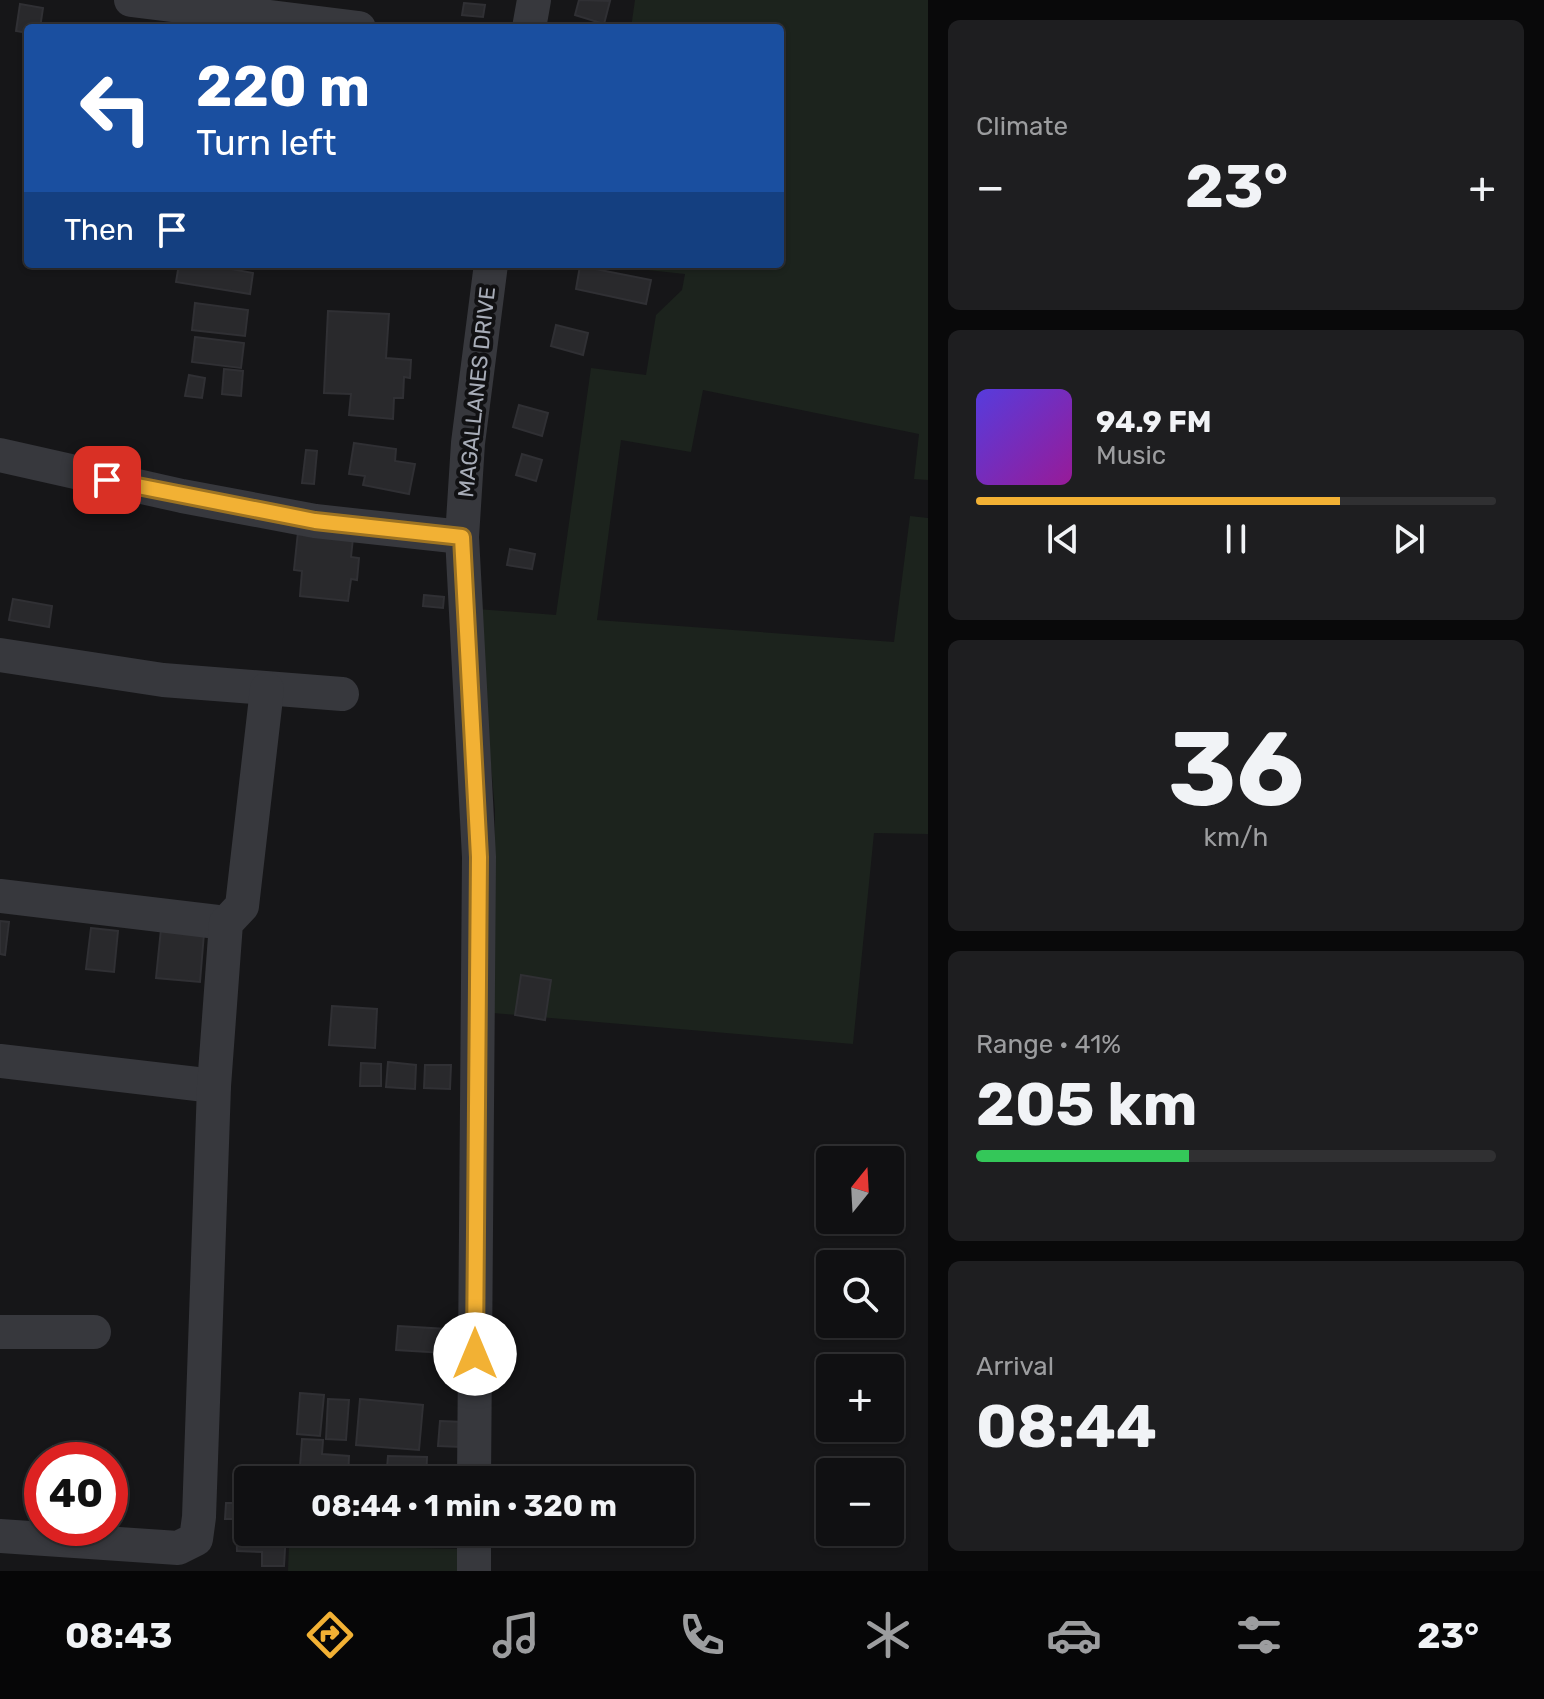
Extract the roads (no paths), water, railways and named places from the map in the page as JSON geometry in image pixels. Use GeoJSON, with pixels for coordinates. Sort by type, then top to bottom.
{"type":"FeatureCollection","features":[{"type":"Feature","properties":{"kind":"street"},"geometry":{"type":"LineString","coordinates":[[131,0],[175,2],[331,24]]}},
{"type":"Feature","properties":{"kind":"street"},"geometry":{"type":"LineString","coordinates":[[530,24],[534,0]]}},
{"type":"Feature","properties":{"kind":"street","name":"MAGALLANES DRIVE"},"geometry":{"type":"LineString","coordinates":[[474,1466],[479,857],[462,537],[468,443],[490,268]]}},
{"type":"Feature","properties":{"kind":"street"},"geometry":{"type":"LineString","coordinates":[[0,455],[300,519],[462,537]]}},
{"type":"Feature","properties":{"kind":"street"},"geometry":{"type":"LineString","coordinates":[[0,655],[163,680],[342,694]]}},
{"type":"Feature","properties":{"kind":"street"},"geometry":{"type":"LineString","coordinates":[[0,1536],[178,1548],[196,1539],[214,1086],[226,923],[242,906],[267,689]]}},
{"type":"Feature","properties":{"kind":"street"},"geometry":{"type":"LineString","coordinates":[[0,896],[226,923]]}},
{"type":"Feature","properties":{"kind":"street"},"geometry":{"type":"LineString","coordinates":[[0,1061],[214,1086]]}},
{"type":"Feature","properties":{"kind":"street"},"geometry":{"type":"LineString","coordinates":[[0,1332],[94,1332]]}},
{"type":"Feature","properties":{"kind":"street"},"geometry":{"type":"LineString","coordinates":[[474,1546],[474,1571]]}}]}
